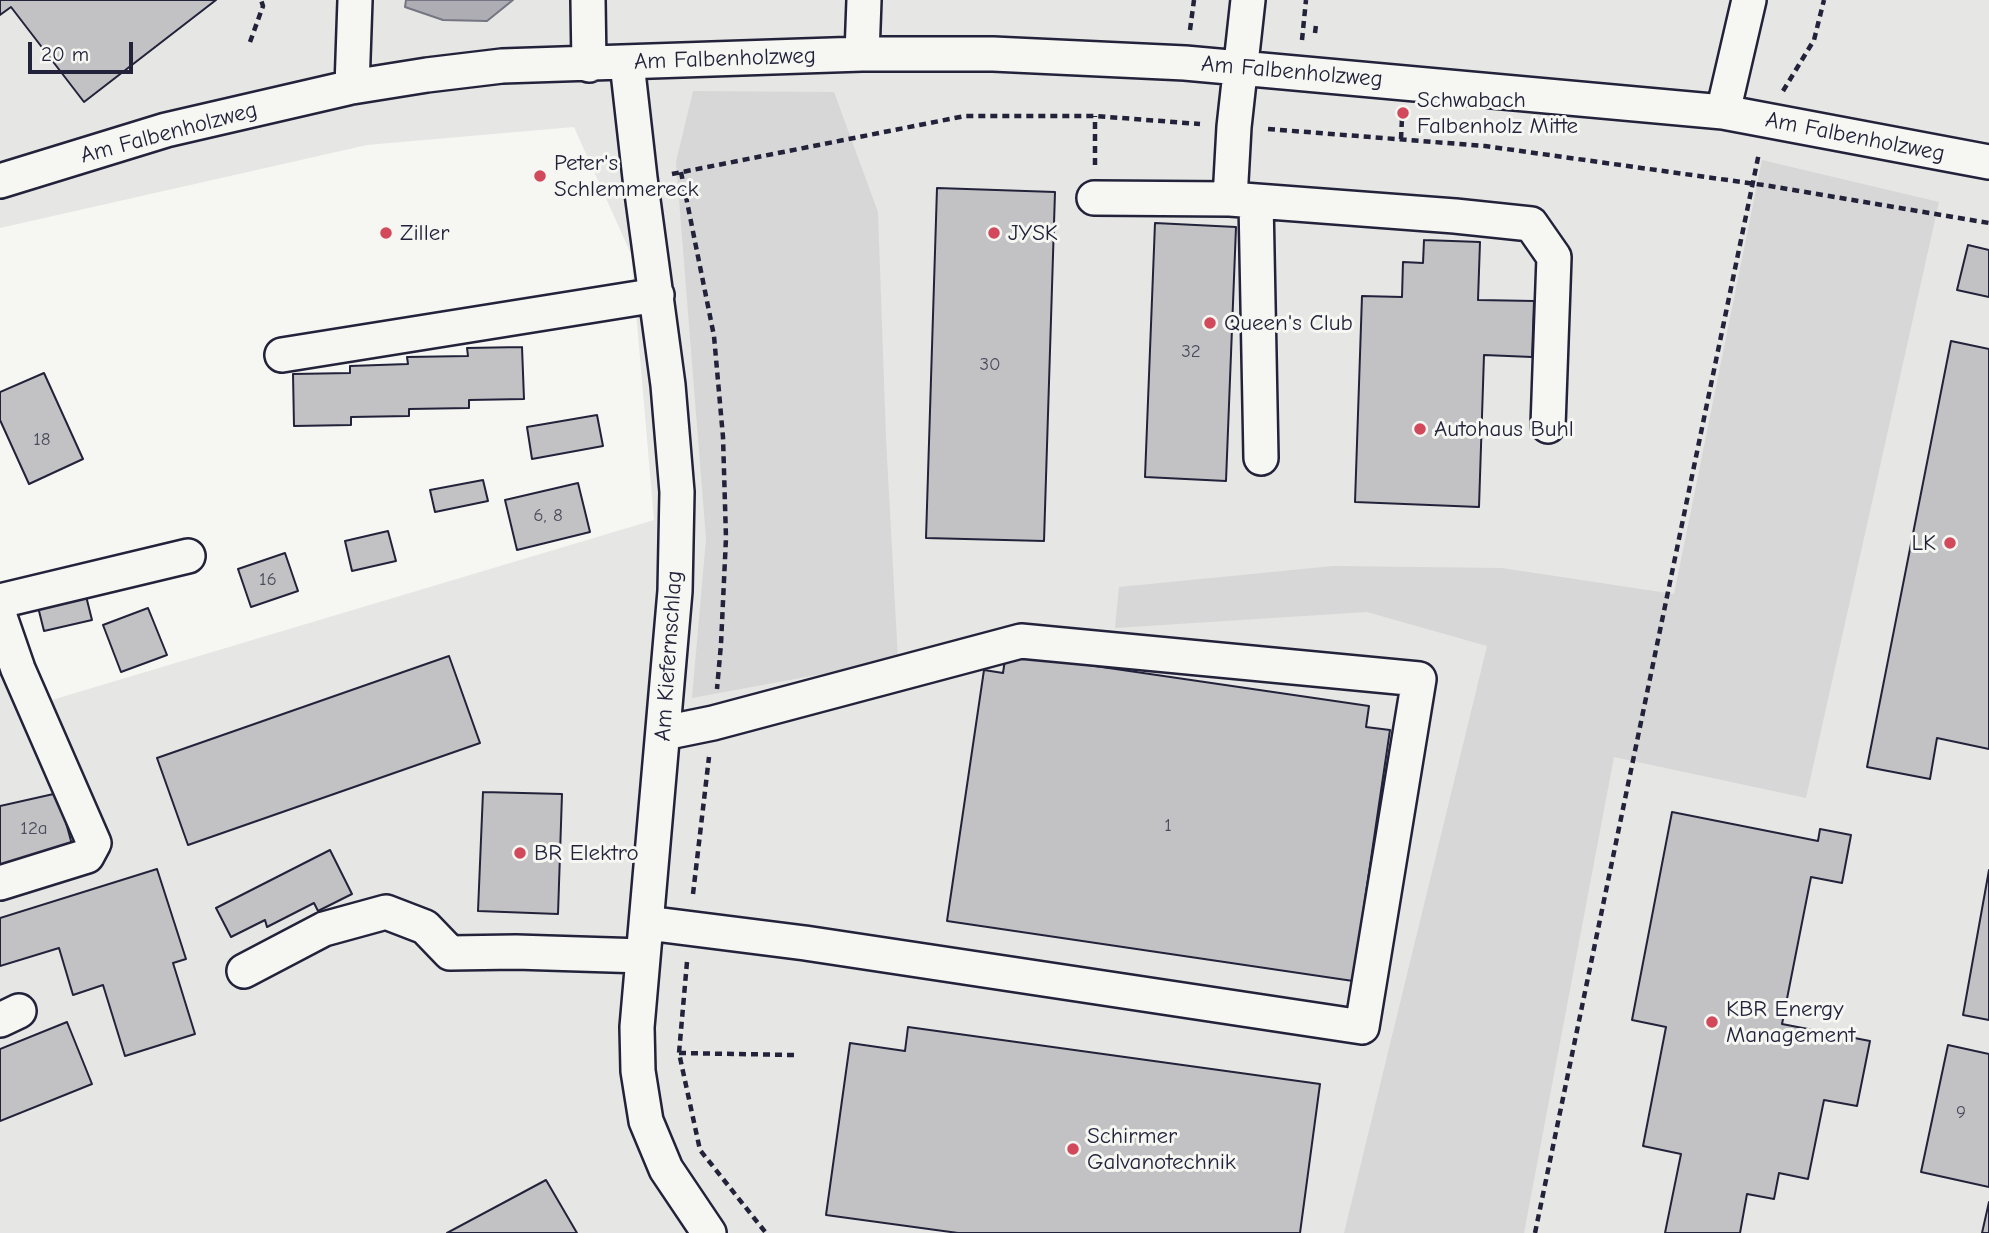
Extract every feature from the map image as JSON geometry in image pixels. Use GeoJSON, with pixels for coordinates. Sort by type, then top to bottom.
{"type":"FeatureCollection","features":[{"type":"Feature","properties":{"kind":"street"},"geometry":{"type":"LineString","coordinates":[[352,87],[355,0]]}},
{"type":"Feature","properties":{"kind":"street"},"geometry":{"type":"LineString","coordinates":[[588,0],[589,65]]}},
{"type":"Feature","properties":{"kind":"street"},"geometry":{"type":"LineString","coordinates":[[862,54],[864,0]]}},
{"type":"Feature","properties":{"kind":"street"},"geometry":{"type":"LineString","coordinates":[[1248,0],[1234,127],[1243,200],[1261,458]]}},
{"type":"Feature","properties":{"kind":"street"},"geometry":{"type":"LineString","coordinates":[[1723,113],[1749,0]]}},
{"type":"Feature","properties":{"kind":"street","name":"Am Falbenholzweg"},"geometry":{"type":"LineString","coordinates":[[0,181],[166,131],[352,87],[427,75],[502,66],[862,54],[992,54],[1240,68],[1723,113],[1989,162]]}},
{"type":"Feature","properties":{"kind":"street","name":"Am Kiefernschlag"},"geometry":{"type":"LineString","coordinates":[[627,63],[668,385],[677,492],[675,591],[637,1027],[638,1071],[646,1121],[666,1169],[709,1233]]}},
{"type":"Feature","properties":{"kind":"street"},"geometry":{"type":"LineString","coordinates":[[1094,198],[1243,200],[1531,224],[1553,257],[1548,426]]}},
{"type":"Feature","properties":{"kind":"street"},"geometry":{"type":"LineString","coordinates":[[282,355],[657,295]]}},
{"type":"Feature","properties":{"kind":"street"},"geometry":{"type":"LineString","coordinates":[[0,601],[188,556]]}},
{"type":"Feature","properties":{"kind":"street"},"geometry":{"type":"LineString","coordinates":[[0,617],[9,672],[94,843],[87,856],[0,883]]}},
{"type":"Feature","properties":{"kind":"street"},"geometry":{"type":"LineString","coordinates":[[646,923],[818,945],[1362,1027],[1419,679],[1020,641],[713,723],[664,733]]}},
{"type":"Feature","properties":{"kind":"street"},"geometry":{"type":"LineString","coordinates":[[243,971],[324,929],[386,912],[425,927],[450,953],[643,956]]}},
{"type":"Feature","properties":{"kind":"path"},"geometry":{"type":"LineString","coordinates":[[250,42],[263,6],[261,0]]}},
{"type":"Feature","properties":{"kind":"path"},"geometry":{"type":"LineString","coordinates":[[1535,1233],[1766,120],[1814,40],[1824,0]]}},
{"type":"Feature","properties":{"kind":"path"},"geometry":{"type":"LineString","coordinates":[[1315,33],[1316,25]]}},
{"type":"Feature","properties":{"kind":"path"},"geometry":{"type":"LineString","coordinates":[[1401,139],[1403,113]]}},
{"type":"Feature","properties":{"kind":"path"},"geometry":{"type":"LineString","coordinates":[[681,172],[965,116],[1095,116],[1485,146],[1753,183],[1989,223]]}},
{"type":"Feature","properties":{"kind":"path"},"geometry":{"type":"LineString","coordinates":[[1094,198],[1095,116]]}},
{"type":"Feature","properties":{"kind":"path"},"geometry":{"type":"LineString","coordinates":[[679,1053],[794,1055]]}},
{"type":"Feature","properties":{"kind":"shaded area"},"geometry":{"type":"Polygon","coordinates":[[[0,0],[1989,0],[1989,1233],[0,1233],[0,666],[25,708],[654,520],[631,254],[574,127],[367,145],[0,228],[0,0]]]}},
{"type":"Feature","properties":{"kind":"shaded area"},"geometry":{"type":"Polygon","coordinates":[[[406,0],[513,0],[487,21],[443,20],[405,7],[406,0]]]}},
{"type":"Feature","properties":{"kind":"shaded area"},"geometry":{"type":"Polygon","coordinates":[[[693,91],[834,92],[878,212],[898,660],[692,698],[706,539],[676,162],[693,91]]]}},
{"type":"Feature","properties":{"kind":"shaded area"},"geometry":{"type":"Polygon","coordinates":[[[1762,160],[1939,202],[1806,798],[1614,757],[1524,1233],[1344,1233],[1487,646],[1367,612],[1115,628],[1119,587],[1333,566],[1502,568],[1674,594],[1762,160]]]}},
{"type":"Feature","properties":{"kind":"building"},"geometry":{"type":"Polygon","coordinates":[[[0,0],[216,0],[84,102],[11,7],[0,15],[0,0]]]}},
{"type":"Feature","properties":{"kind":"building"},"geometry":{"type":"Polygon","coordinates":[[[937,188],[1055,192],[1044,541],[926,538],[937,188]]]}},
{"type":"Feature","properties":{"kind":"building"},"geometry":{"type":"Polygon","coordinates":[[[1155,223],[1236,227],[1226,481],[1145,477],[1155,223]]]}},
{"type":"Feature","properties":{"kind":"building","name":"Autohaus Buhl"},"geometry":{"type":"Polygon","coordinates":[[[1424,240],[1480,242],[1478,300],[1534,301],[1532,357],[1484,355],[1479,507],[1355,502],[1362,296],[1402,297],[1403,262],[1423,263],[1424,240]]]}},
{"type":"Feature","properties":{"kind":"building"},"geometry":{"type":"Polygon","coordinates":[[[1968,245],[1989,250],[1989,297],[1957,290],[1968,245]]]}},
{"type":"Feature","properties":{"kind":"building","name":"LK"},"geometry":{"type":"Polygon","coordinates":[[[1951,341],[1989,349],[1989,749],[1937,738],[1930,779],[1867,767],[1951,341]]]}},
{"type":"Feature","properties":{"kind":"building"},"geometry":{"type":"Polygon","coordinates":[[[522,347],[524,399],[469,400],[469,408],[409,409],[409,416],[351,417],[351,425],[294,426],[293,374],[350,373],[350,366],[408,364],[407,357],[468,356],[467,348],[522,347]]]}},
{"type":"Feature","properties":{"kind":"building"},"geometry":{"type":"Polygon","coordinates":[[[44,373],[83,459],[29,484],[0,420],[0,392],[44,373]]]}},
{"type":"Feature","properties":{"kind":"building"},"geometry":{"type":"Polygon","coordinates":[[[597,415],[603,446],[532,459],[527,427],[597,415]]]}},
{"type":"Feature","properties":{"kind":"building"},"geometry":{"type":"Polygon","coordinates":[[[483,480],[488,501],[435,512],[430,490],[483,480]]]}},
{"type":"Feature","properties":{"kind":"building"},"geometry":{"type":"Polygon","coordinates":[[[578,483],[590,532],[517,550],[505,500],[578,483]]]}},
{"type":"Feature","properties":{"kind":"building"},"geometry":{"type":"Polygon","coordinates":[[[388,531],[396,561],[352,571],[345,541],[388,531]]]}},
{"type":"Feature","properties":{"kind":"building"},"geometry":{"type":"Polygon","coordinates":[[[285,553],[298,591],[251,607],[238,569],[285,553]]]}},
{"type":"Feature","properties":{"kind":"building"},"geometry":{"type":"Polygon","coordinates":[[[85,592],[92,620],[44,631],[37,603],[85,592]]]}},
{"type":"Feature","properties":{"kind":"building"},"geometry":{"type":"Polygon","coordinates":[[[148,608],[167,655],[121,672],[103,625],[148,608]]]}},
{"type":"Feature","properties":{"kind":"building"},"geometry":{"type":"Polygon","coordinates":[[[1006,653],[1369,706],[1366,727],[1390,730],[1353,981],[947,921],[984,670],[1003,673],[1006,653]]]}},
{"type":"Feature","properties":{"kind":"building"},"geometry":{"type":"Polygon","coordinates":[[[449,656],[480,743],[188,845],[157,758],[449,656]]]}},
{"type":"Feature","properties":{"kind":"building","name":"BR Elektro"},"geometry":{"type":"Polygon","coordinates":[[[483,792],[562,794],[558,914],[478,911],[483,792]]]}},
{"type":"Feature","properties":{"kind":"building"},"geometry":{"type":"Polygon","coordinates":[[[58,793],[74,852],[0,873],[0,806],[58,793]]]}},
{"type":"Feature","properties":{"kind":"building","name":"KBR Energy Management"},"geometry":{"type":"Polygon","coordinates":[[[1672,812],[1818,841],[1820,829],[1851,835],[1842,883],[1811,877],[1782,1024],[1870,1041],[1857,1106],[1824,1100],[1808,1179],[1779,1173],[1774,1199],[1747,1194],[1740,1233],[1665,1233],[1681,1154],[1643,1146],[1666,1027],[1632,1020],[1672,812]]]}},
{"type":"Feature","properties":{"kind":"building"},"geometry":{"type":"Polygon","coordinates":[[[330,850],[352,894],[318,911],[314,903],[267,927],[265,920],[231,937],[216,908],[330,850]]]}},
{"type":"Feature","properties":{"kind":"building"},"geometry":{"type":"Polygon","coordinates":[[[157,869],[186,959],[173,963],[195,1034],[125,1056],[103,985],[73,995],[59,948],[0,966],[0,918],[157,869]]]}},
{"type":"Feature","properties":{"kind":"building"},"geometry":{"type":"Polygon","coordinates":[[[1989,870],[1989,1020],[1963,1015],[1989,870]]]}},
{"type":"Feature","properties":{"kind":"building"},"geometry":{"type":"Polygon","coordinates":[[[67,1022],[92,1084],[0,1121],[0,1049],[67,1022]]]}},
{"type":"Feature","properties":{"kind":"building","name":"Schirmer Galvanotechnik"},"geometry":{"type":"Polygon","coordinates":[[[908,1027],[1320,1084],[1300,1233],[958,1233],[826,1215],[850,1043],[905,1051],[908,1027]]]}},
{"type":"Feature","properties":{"kind":"building"},"geometry":{"type":"Polygon","coordinates":[[[1948,1045],[1989,1054],[1989,1187],[1921,1172],[1948,1045]]]}},
{"type":"Feature","properties":{"kind":"building"},"geometry":{"type":"Polygon","coordinates":[[[546,1180],[577,1233],[447,1233],[546,1180]]]}},
{"type":"Feature","properties":{"kind":"building"},"geometry":{"type":"Polygon","coordinates":[[[1989,1202],[1989,1233],[1982,1233],[1989,1202]]]}},
{"type":"Feature","properties":{"kind":"place","name":"Schwabach Falbenholz Mitte"},"geometry":{"type":"Point","coordinates":[1403,113]}},
{"type":"Feature","properties":{"kind":"place","name":"Peter's Schlemmereck"},"geometry":{"type":"Point","coordinates":[540,176]}},
{"type":"Feature","properties":{"kind":"place","name":"Ziller"},"geometry":{"type":"Point","coordinates":[386,233]}},
{"type":"Feature","properties":{"kind":"place","name":"JYSK"},"geometry":{"type":"Point","coordinates":[994,233]}},
{"type":"Feature","properties":{"kind":"place","name":"Queen's Club"},"geometry":{"type":"Point","coordinates":[1210,323]}},
{"type":"Feature","properties":{"kind":"place","name":"Autohaus Buhl"},"geometry":{"type":"Point","coordinates":[1420,429]}},
{"type":"Feature","properties":{"kind":"place","name":"LK"},"geometry":{"type":"Point","coordinates":[1950,543]}},
{"type":"Feature","properties":{"kind":"place","name":"BR Elektro"},"geometry":{"type":"Point","coordinates":[520,853]}},
{"type":"Feature","properties":{"kind":"place","name":"KBR Energy Management"},"geometry":{"type":"Point","coordinates":[1712,1022]}},
{"type":"Feature","properties":{"kind":"place","name":"Schirmer Galvanotechnik"},"geometry":{"type":"Point","coordinates":[1073,1149]}}]}
